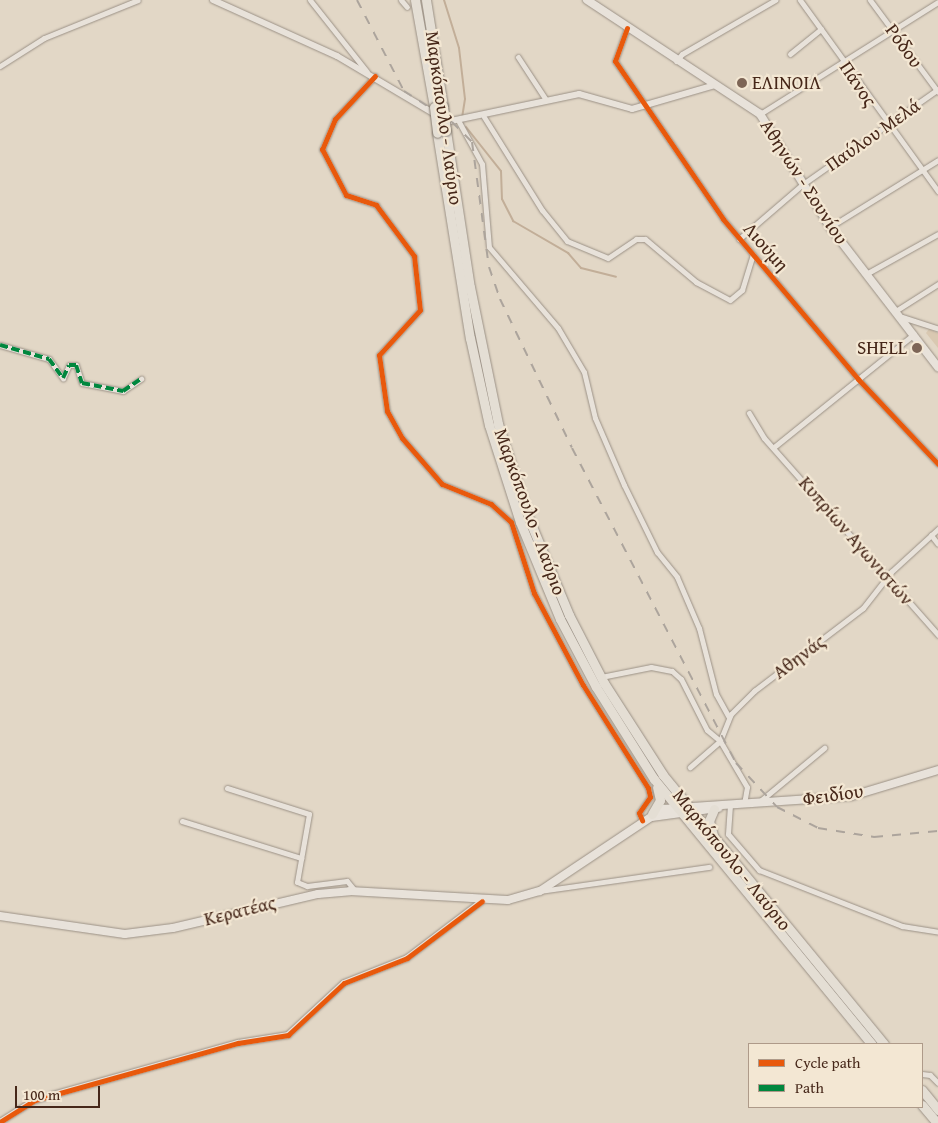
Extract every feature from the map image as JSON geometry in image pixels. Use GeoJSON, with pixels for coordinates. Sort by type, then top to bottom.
{"type":"FeatureCollection","features":[{"type":"Feature","properties":{"kind":"highway","name":"Μαρκόπουλο - Λαύριο"},"geometry":{"type":"LineString","coordinates":[[415,0],[498,424],[542,554],[601,677],[686,804],[883,1043]]}},
{"type":"Feature","properties":{"kind":"highway","name":"Μαρκόπουλο - Λαύριο"},"geometry":{"type":"LineString","coordinates":[[426,0],[437,109]]}},
{"type":"Feature","properties":{"kind":"highway","name":"Μαρκόπουλο - Λαύριο"},"geometry":{"type":"LineString","coordinates":[[442,132],[479,382],[514,504],[576,652],[654,779],[871,1043]]}},
{"type":"Feature","properties":{"kind":"highway"},"geometry":{"type":"LineString","coordinates":[[652,814],[660,800],[654,779]]}},
{"type":"Feature","properties":{"kind":"highway"},"geometry":{"type":"LineString","coordinates":[[714,810],[709,826],[716,842]]}},
{"type":"Feature","properties":{"kind":"highway"},"geometry":{"type":"LineString","coordinates":[[923,1091],[938,1110]]}},
{"type":"Feature","properties":{"kind":"highway"},"geometry":{"type":"LineString","coordinates":[[923,1105],[937,1123]]}},
{"type":"Feature","properties":{"kind":"main road","name":"Αθηνών - Σουνίου"},"geometry":{"type":"LineString","coordinates":[[588,0],[676,61],[760,114],[830,227],[937,362]]}},
{"type":"Feature","properties":{"kind":"main road","name":"Φειδίου"},"geometry":{"type":"LineString","coordinates":[[727,805],[852,796],[938,770]]}},
{"type":"Feature","properties":{"kind":"main road"},"geometry":{"type":"LineString","coordinates":[[642,820],[678,810],[686,804],[727,805]]}},
{"type":"Feature","properties":{"kind":"main road"},"geometry":{"type":"LineString","coordinates":[[540,892],[652,814],[678,810],[692,812],[714,810],[727,805]]}},
{"type":"Feature","properties":{"kind":"main road","name":"Κερατέας"},"geometry":{"type":"LineString","coordinates":[[0,916],[78,930],[132,934],[295,897],[356,892],[482,901],[540,892]]}},
{"type":"Feature","properties":{"kind":"street"},"geometry":{"type":"LineString","coordinates":[[0,66],[44,38],[138,0]]}},
{"type":"Feature","properties":{"kind":"street"},"geometry":{"type":"LineString","coordinates":[[213,0],[367,72],[437,109]]}},
{"type":"Feature","properties":{"kind":"street"},"geometry":{"type":"LineString","coordinates":[[310,0],[367,72]]}},
{"type":"Feature","properties":{"kind":"street"},"geometry":{"type":"LineString","coordinates":[[401,0],[407,8]]}},
{"type":"Feature","properties":{"kind":"street"},"geometry":{"type":"LineString","coordinates":[[676,61],[682,54],[774,0]]}},
{"type":"Feature","properties":{"kind":"street","name":"Πάνος"},"geometry":{"type":"LineString","coordinates":[[800,0],[886,124],[938,191]]}},
{"type":"Feature","properties":{"kind":"street","name":"Ρόδου"},"geometry":{"type":"LineString","coordinates":[[870,0],[938,90]]}},
{"type":"Feature","properties":{"kind":"street"},"geometry":{"type":"LineString","coordinates":[[760,114],[938,2]]}},
{"type":"Feature","properties":{"kind":"street","name":"Λιούμη"},"geometry":{"type":"LineString","coordinates":[[627,28],[614,56],[646,106],[739,239],[858,379],[938,464]]}},
{"type":"Feature","properties":{"kind":"street"},"geometry":{"type":"LineString","coordinates":[[790,54],[821,29]]}},
{"type":"Feature","properties":{"kind":"street"},"geometry":{"type":"LineString","coordinates":[[518,57],[546,100]]}},
{"type":"Feature","properties":{"kind":"street"},"geometry":{"type":"LineString","coordinates":[[375,76],[335,119],[322,149],[346,195],[376,205],[414,256],[420,310],[379,355],[387,411],[402,438],[442,484],[491,504],[511,522],[534,593],[583,685],[648,788],[650,797],[639,813],[642,820]]}},
{"type":"Feature","properties":{"kind":"street"},"geometry":{"type":"LineString","coordinates":[[451,121],[459,122],[546,100],[587,94],[622,108],[646,106],[715,85]]}},
{"type":"Feature","properties":{"kind":"street","name":"Παύλου Μελά"},"geometry":{"type":"LineString","coordinates":[[739,239],[803,184],[886,124],[938,90]]}},
{"type":"Feature","properties":{"kind":"street"},"geometry":{"type":"LineString","coordinates":[[484,117],[542,210],[567,241],[608,258],[636,239],[645,239],[696,282],[730,300],[742,290],[753,255]]}},
{"type":"Feature","properties":{"kind":"street"},"geometry":{"type":"LineString","coordinates":[[459,122],[482,164],[489,247],[558,328],[584,372],[595,418],[657,552],[677,577],[706,645],[716,694],[729,717]]}},
{"type":"Feature","properties":{"kind":"street"},"geometry":{"type":"LineString","coordinates":[[830,227],[938,160]]}},
{"type":"Feature","properties":{"kind":"street"},"geometry":{"type":"LineString","coordinates":[[866,274],[938,234]]}},
{"type":"Feature","properties":{"kind":"street"},"geometry":{"type":"LineString","coordinates":[[896,310],[938,284]]}},
{"type":"Feature","properties":{"kind":"street"},"geometry":{"type":"LineString","coordinates":[[902,317],[938,329]]}},
{"type":"Feature","properties":{"kind":"street"},"geometry":{"type":"LineString","coordinates":[[774,448],[914,334]]}},
{"type":"Feature","properties":{"kind":"street"},"geometry":{"type":"LineString","coordinates":[[0,344],[49,359],[63,378],[69,365],[76,365],[82,383],[123,391],[141,379]]}},
{"type":"Feature","properties":{"kind":"street","name":"Κυπρίων Αγωνιστών"},"geometry":{"type":"LineString","coordinates":[[749,413],[774,448],[938,635]]}},
{"type":"Feature","properties":{"kind":"street","name":"Αθηνάς"},"geometry":{"type":"LineString","coordinates":[[720,741],[729,717],[754,691],[863,608],[888,578],[938,529]]}},
{"type":"Feature","properties":{"kind":"street"},"geometry":{"type":"LineString","coordinates":[[931,536],[938,544]]}},
{"type":"Feature","properties":{"kind":"street"},"geometry":{"type":"LineString","coordinates":[[601,677],[639,666],[672,671],[688,688],[707,730],[720,741],[747,787],[744,804]]}},
{"type":"Feature","properties":{"kind":"street"},"geometry":{"type":"LineString","coordinates":[[690,767],[720,741]]}},
{"type":"Feature","properties":{"kind":"street"},"geometry":{"type":"LineString","coordinates":[[758,803],[824,748]]}},
{"type":"Feature","properties":{"kind":"street"},"geometry":{"type":"LineString","coordinates":[[226,788],[309,814],[301,858],[299,884],[347,881],[356,892]]}},
{"type":"Feature","properties":{"kind":"street"},"geometry":{"type":"LineString","coordinates":[[727,805],[728,834],[759,870],[902,926],[938,932]]}},
{"type":"Feature","properties":{"kind":"street"},"geometry":{"type":"LineString","coordinates":[[182,821],[301,858]]}},
{"type":"Feature","properties":{"kind":"street"},"geometry":{"type":"LineString","coordinates":[[540,892],[709,867]]}},
{"type":"Feature","properties":{"kind":"street"},"geometry":{"type":"LineString","coordinates":[[0,1122],[35,1100],[238,1043],[288,1035],[344,983],[407,958],[482,901]]}},
{"type":"Feature","properties":{"kind":"street"},"geometry":{"type":"LineString","coordinates":[[923,1074],[930,1075],[938,1083]]}},
{"type":"Feature","properties":{"kind":"shaded area"},"geometry":{"type":"Polygon","coordinates":[[[929,329],[938,333],[938,348],[926,333],[929,329]]]}},
{"type":"Feature","properties":{"kind":"waterway"},"geometry":{"type":"LineString","coordinates":[[444,0],[459,48],[465,99],[462,117]]}},
{"type":"Feature","properties":{"kind":"waterway"},"geometry":{"type":"LineString","coordinates":[[466,127],[501,171],[502,199],[513,221],[568,253],[581,268],[616,277]]}},
{"type":"Feature","properties":{"kind":"railway"},"geometry":{"type":"LineString","coordinates":[[357,0],[404,91],[452,122],[472,142],[489,267],[500,299],[572,448],[736,763],[777,807],[818,828],[874,837],[938,831]]}},
{"type":"Feature","properties":{"kind":"marked path"},"geometry":{"type":"LineString","coordinates":[[0,345],[49,359],[63,378],[69,365],[76,365],[82,383],[123,391],[141,379]]}},
{"type":"Feature","properties":{"kind":"cycle path"},"geometry":{"type":"LineString","coordinates":[[627,28],[615,61],[723,219],[858,379],[938,464]]}},
{"type":"Feature","properties":{"kind":"cycle path"},"geometry":{"type":"LineString","coordinates":[[375,76],[335,119],[322,149],[346,195],[376,205],[414,256],[420,310],[379,355],[387,411],[402,438],[442,484],[491,504],[511,522],[534,593],[583,685],[648,788],[650,797],[639,813],[642,820]]}},
{"type":"Feature","properties":{"kind":"cycle path"},"geometry":{"type":"LineString","coordinates":[[0,1122],[35,1100],[238,1043],[288,1035],[344,983],[407,958],[482,901]]}},
{"type":"Feature","properties":{"kind":"place","name":"ΕΛΙΝΟΙΛ"},"geometry":{"type":"Point","coordinates":[742,83]}},
{"type":"Feature","properties":{"kind":"place","name":"SHELL"},"geometry":{"type":"Point","coordinates":[917,348]}}]}
